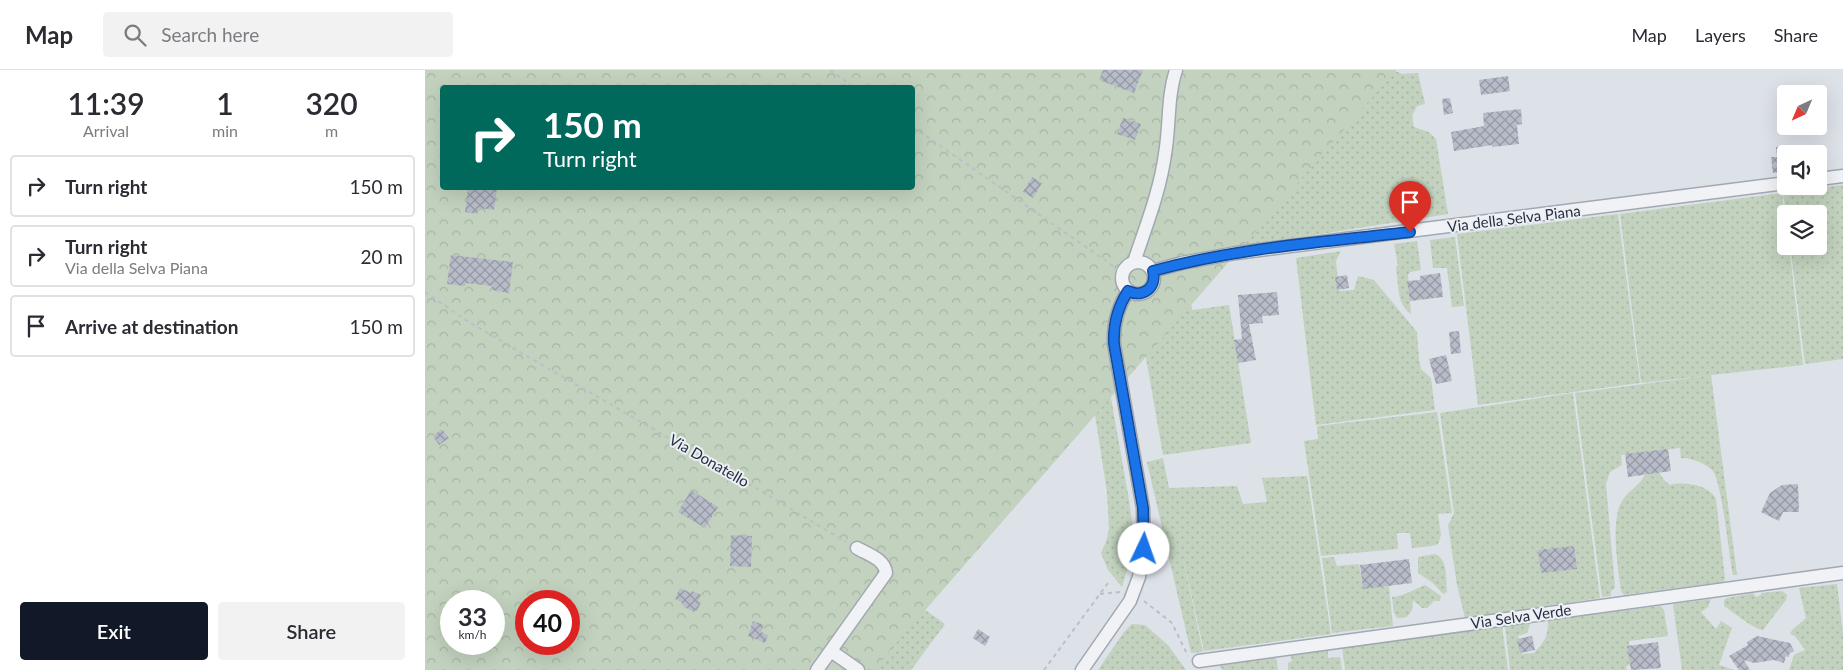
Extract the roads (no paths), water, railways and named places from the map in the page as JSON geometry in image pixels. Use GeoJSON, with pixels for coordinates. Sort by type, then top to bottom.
{"type":"FeatureCollection","features":[{"type":"Feature","properties":{"kind":"street"},"geometry":{"type":"LineString","coordinates":[[1134,262],[1162,175],[1171,91],[1176,70]]}},
{"type":"Feature","properties":{"kind":"street"},"geometry":{"type":"LineString","coordinates":[[1827,178],[1843,176]]}},
{"type":"Feature","properties":{"kind":"street","name":"Via della Selva Piana"},"geometry":{"type":"LineString","coordinates":[[1153,271],[1191,261],[1236,253],[1777,184]]}},
{"type":"Feature","properties":{"kind":"street"},"geometry":{"type":"LineString","coordinates":[[1134,262],[1145,263],[1153,271],[1153,282],[1148,291],[1138,294],[1128,291],[1122,282],[1122,272],[1129,264],[1134,262]]}},
{"type":"Feature","properties":{"kind":"street"},"geometry":{"type":"LineString","coordinates":[[1081,670],[1117,622],[1133,596],[1141,565],[1145,524],[1142,497],[1115,351],[1114,336],[1117,312],[1128,291]]}},
{"type":"Feature","properties":{"kind":"street"},"geometry":{"type":"LineString","coordinates":[[817,670],[886,573],[886,569],[879,560],[857,548]]}},
{"type":"Feature","properties":{"kind":"street","name":"Via Selva Verde"},"geometry":{"type":"LineString","coordinates":[[1199,660],[1843,574]]}},
{"type":"Feature","properties":{"kind":"street"},"geometry":{"type":"LineString","coordinates":[[831,651],[858,670]]}}]}
